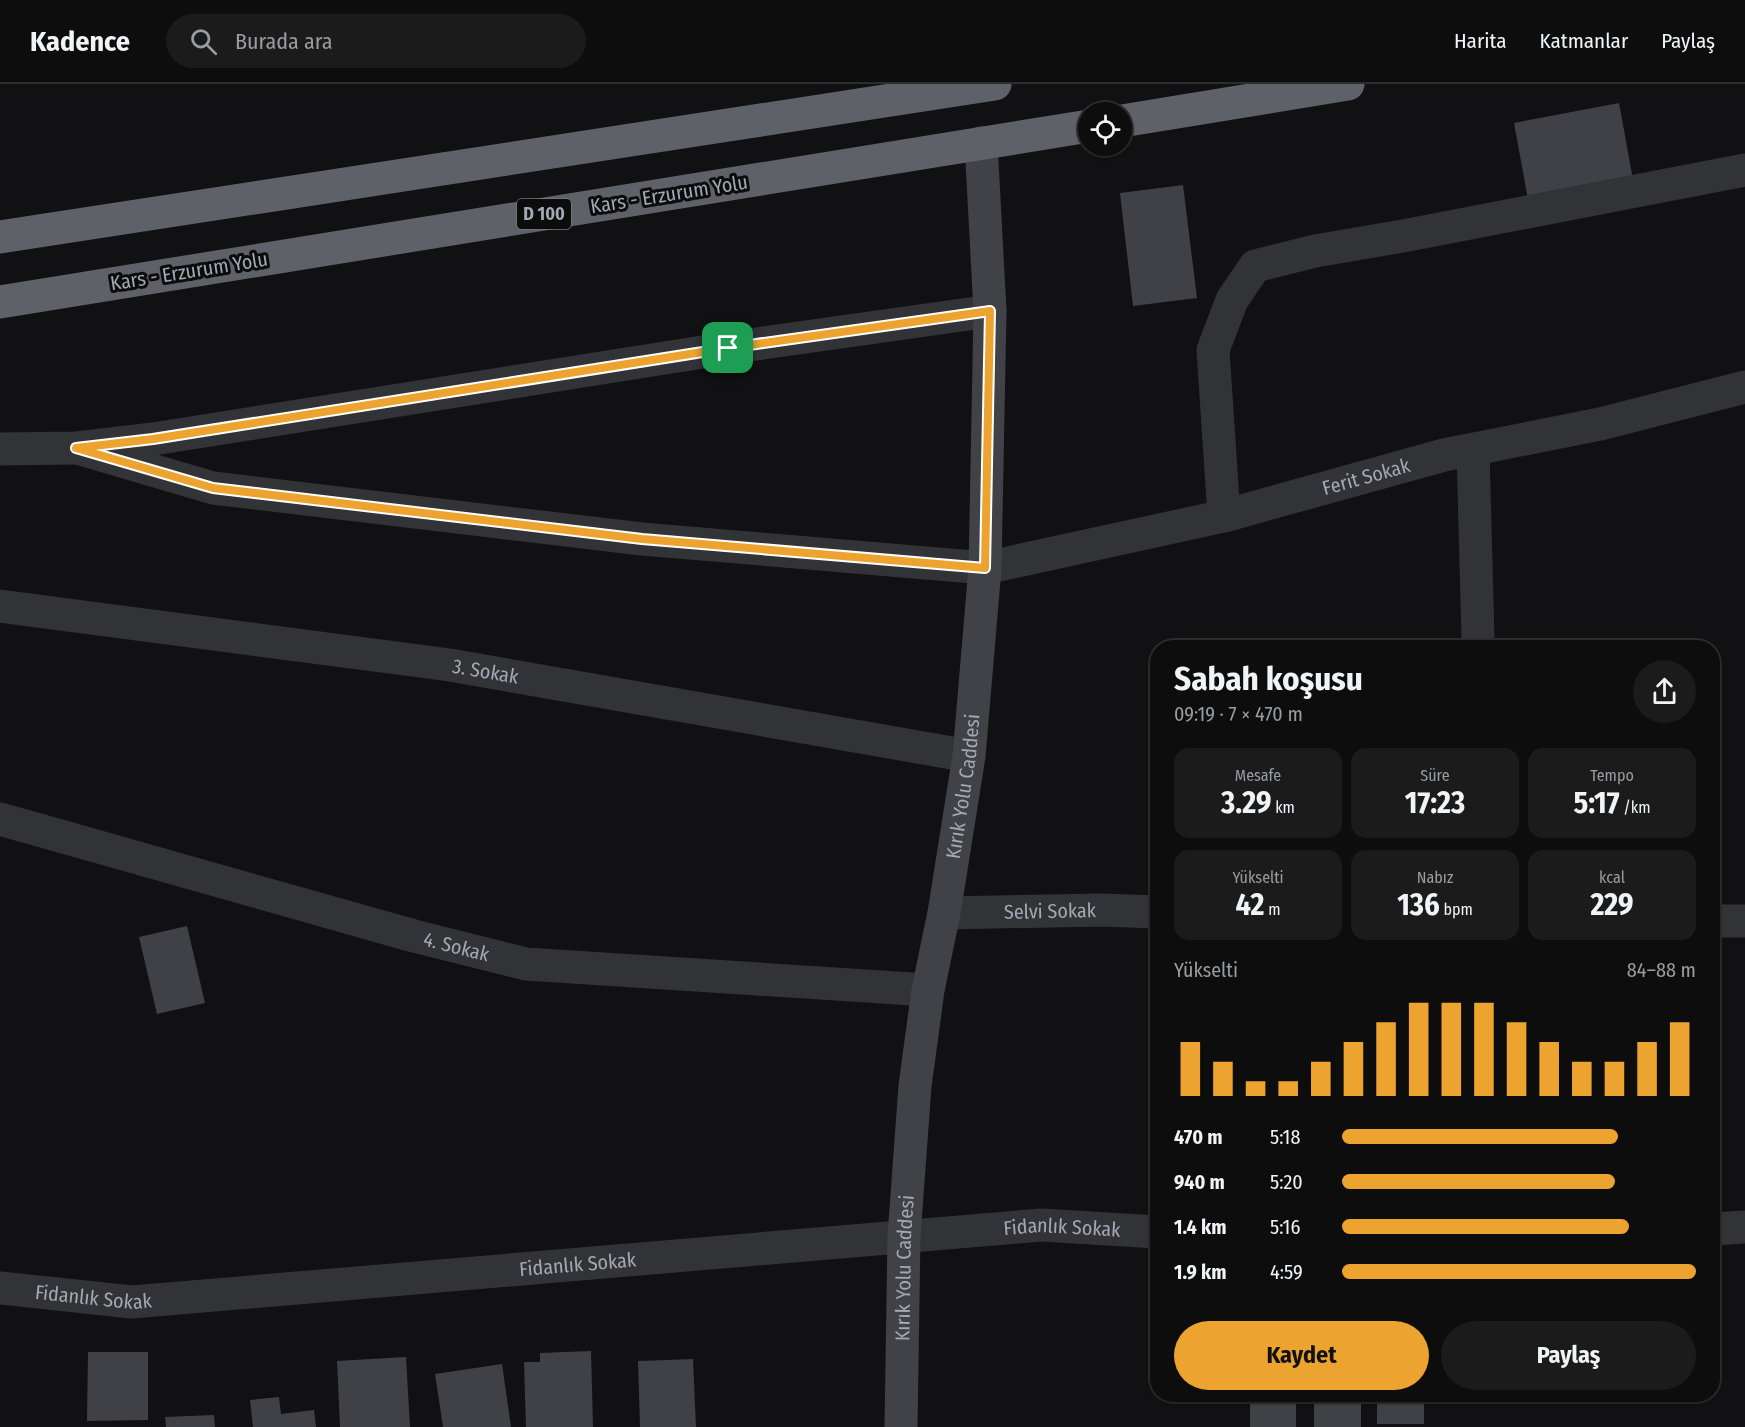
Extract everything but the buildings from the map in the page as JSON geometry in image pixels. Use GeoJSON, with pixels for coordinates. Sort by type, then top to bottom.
{"type":"FeatureCollection","features":[{"type":"Feature","properties":{"kind":"highway"},"geometry":{"type":"LineString","coordinates":[[0,237],[947,88],[994,84]]}},
{"type":"Feature","properties":{"kind":"highway"},"geometry":{"type":"LineString","coordinates":[[1132,119],[1348,84]]}},
{"type":"Feature","properties":{"kind":"highway","name":"Kars - Erzurum Yolu"},"geometry":{"type":"LineString","coordinates":[[0,302],[1078,128]]}},
{"type":"Feature","properties":{"kind":"street","name":"Kırık Yolu Caddesi"},"geometry":{"type":"LineString","coordinates":[[895,1426],[904,1236],[915,1086],[928,990],[944,913],[969,756],[985,568],[990,311],[981,143]]}},
{"type":"Feature","properties":{"kind":"street"},"geometry":{"type":"LineString","coordinates":[[1224,516],[1213,350],[1232,300],[1255,266],[1315,251],[1745,170]]}},
{"type":"Feature","properties":{"kind":"street"},"geometry":{"type":"LineString","coordinates":[[0,449],[76,448],[153,439],[728,348],[990,311]]}},
{"type":"Feature","properties":{"kind":"street","name":"Ferit Sokak"},"geometry":{"type":"LineString","coordinates":[[76,448],[213,488],[642,539],[985,568],[1224,516],[1444,455],[1600,424],[1745,387]]}},
{"type":"Feature","properties":{"kind":"street"},"geometry":{"type":"LineString","coordinates":[[1473,450],[1478,639]]}},
{"type":"Feature","properties":{"kind":"street","name":"3. Sokak"},"geometry":{"type":"LineString","coordinates":[[0,606],[450,665],[969,756]]}},
{"type":"Feature","properties":{"kind":"street","name":"4. Sokak"},"geometry":{"type":"LineString","coordinates":[[0,819],[414,936],[526,964],[928,990]]}},
{"type":"Feature","properties":{"kind":"street","name":"Selvi Sokak"},"geometry":{"type":"LineString","coordinates":[[944,913],[1101,910],[1150,912]]}},
{"type":"Feature","properties":{"kind":"street"},"geometry":{"type":"LineString","coordinates":[[1720,921],[1745,921]]}},
{"type":"Feature","properties":{"kind":"street","name":"Fidanlık Sokak"},"geometry":{"type":"LineString","coordinates":[[0,1288],[132,1302],[1041,1226],[1150,1232]]}},
{"type":"Feature","properties":{"kind":"street"},"geometry":{"type":"LineString","coordinates":[[1720,1229],[1745,1227]]}},
{"type":"Feature","properties":{"kind":"route"},"geometry":{"type":"LineString","coordinates":[[990,311],[985,568],[642,539],[213,488],[76,448],[153,439],[728,348],[990,311]]}}]}
